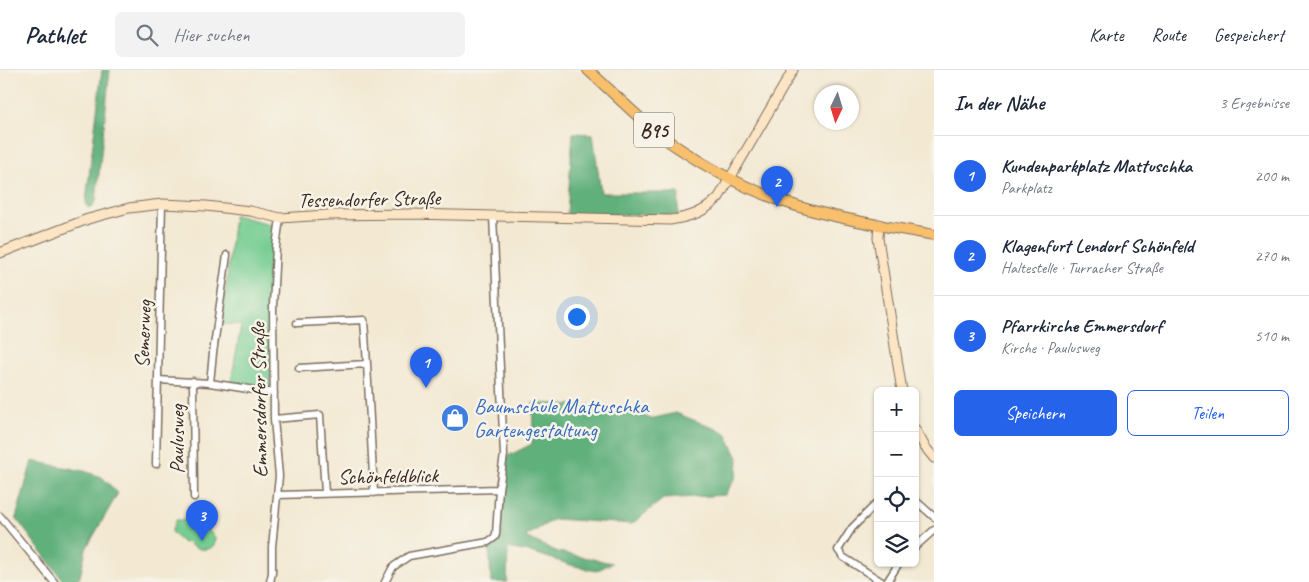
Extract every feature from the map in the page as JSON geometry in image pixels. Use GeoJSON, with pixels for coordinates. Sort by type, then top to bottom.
{"type":"FeatureCollection","features":[{"type":"Feature","properties":{"kind":"main road","name":"B95"},"geometry":{"type":"LineString","coordinates":[[588,70],[650,127],[677,148],[730,178],[802,208],[934,235]]}},
{"type":"Feature","properties":{"kind":"street","name":"Tessendorfer Straße"},"geometry":{"type":"LineString","coordinates":[[0,253],[88,219],[129,208],[162,204],[250,211],[280,218],[327,215],[670,220],[686,218],[710,207],[719,197],[793,70]]}},
{"type":"Feature","properties":{"kind":"street","name":"Semerweg"},"geometry":{"type":"LineString","coordinates":[[156,464],[162,204]]}},
{"type":"Feature","properties":{"kind":"street"},"geometry":{"type":"LineString","coordinates":[[385,582],[394,567],[409,556],[492,540],[498,530],[499,489],[504,449],[493,216]]}},
{"type":"Feature","properties":{"kind":"street","name":"Emmersdorfer Straße"},"geometry":{"type":"LineString","coordinates":[[270,582],[279,476],[274,419],[274,393],[275,264],[280,218]]}},
{"type":"Feature","properties":{"kind":"street"},"geometry":{"type":"LineString","coordinates":[[879,224],[878,238],[901,387]]}},
{"type":"Feature","properties":{"kind":"street"},"geometry":{"type":"LineString","coordinates":[[210,383],[227,255]]}},
{"type":"Feature","properties":{"kind":"street"},"geometry":{"type":"LineString","coordinates":[[297,323],[364,320],[374,493]]}},
{"type":"Feature","properties":{"kind":"street"},"geometry":{"type":"LineString","coordinates":[[300,368],[367,364]]}},
{"type":"Feature","properties":{"kind":"street"},"geometry":{"type":"LineString","coordinates":[[158,380],[210,383],[274,393]]}},
{"type":"Feature","properties":{"kind":"street","name":"Paulusweg"},"geometry":{"type":"LineString","coordinates":[[194,382],[194,497]]}},
{"type":"Feature","properties":{"kind":"street"},"geometry":{"type":"LineString","coordinates":[[274,419],[320,415],[325,494]]}},
{"type":"Feature","properties":{"kind":"street"},"geometry":{"type":"LineString","coordinates":[[917,432],[934,458]]}},
{"type":"Feature","properties":{"kind":"street","name":"Schönfeldblick"},"geometry":{"type":"LineString","coordinates":[[277,495],[499,489]]}},
{"type":"Feature","properties":{"kind":"street"},"geometry":{"type":"LineString","coordinates":[[919,504],[934,517]]}},
{"type":"Feature","properties":{"kind":"street"},"geometry":{"type":"LineString","coordinates":[[874,506],[852,528],[838,550],[843,557],[882,582]]}},
{"type":"Feature","properties":{"kind":"street"},"geometry":{"type":"LineString","coordinates":[[0,516],[54,582]]}},
{"type":"Feature","properties":{"kind":"street"},"geometry":{"type":"LineString","coordinates":[[919,543],[934,530]]}},
{"type":"Feature","properties":{"kind":"street"},"geometry":{"type":"LineString","coordinates":[[887,582],[896,567]]}},
{"type":"Feature","properties":{"kind":"green space"},"geometry":{"type":"Polygon","coordinates":[[[102,70],[110,70],[96,201],[92,207],[87,207],[86,201],[102,70]]]}},
{"type":"Feature","properties":{"kind":"green space"},"geometry":{"type":"Polygon","coordinates":[[[573,133],[593,134],[601,193],[679,193],[678,215],[567,214],[573,133]]]}},
{"type":"Feature","properties":{"kind":"green space"},"geometry":{"type":"Polygon","coordinates":[[[234,215],[274,225],[270,389],[231,382],[241,325],[222,324],[234,215]]]}},
{"type":"Feature","properties":{"kind":"green space"},"geometry":{"type":"Polygon","coordinates":[[[533,403],[627,407],[650,419],[676,413],[726,433],[738,458],[737,475],[725,495],[663,499],[632,524],[554,519],[525,537],[558,552],[612,563],[596,571],[534,553],[508,548],[507,582],[491,582],[489,547],[501,534],[502,490],[506,457],[532,444],[533,403]]]}},
{"type":"Feature","properties":{"kind":"green space"},"geometry":{"type":"Polygon","coordinates":[[[32,461],[84,471],[102,477],[118,493],[86,549],[80,577],[70,582],[64,582],[16,518],[32,461]]]}},
{"type":"Feature","properties":{"kind":"green space"},"geometry":{"type":"Polygon","coordinates":[[[176,520],[188,520],[207,524],[208,530],[215,537],[214,546],[200,549],[187,542],[183,543],[171,532],[176,520]]]}},
{"type":"Feature","properties":{"kind":"place","name":"Klagenfurt Lendorf Schönfeld"},"geometry":{"type":"Point","coordinates":[777,207]}},
{"type":"Feature","properties":{"kind":"place","name":"Kundenparkplatz Mattuschka"},"geometry":{"type":"Point","coordinates":[426,388]}},
{"type":"Feature","properties":{"kind":"place","name":"Baumschule Mattuschka Gartengestaltung"},"geometry":{"type":"Point","coordinates":[455,418]}},
{"type":"Feature","properties":{"kind":"place","name":"Pfarrkirche Emmersdorf"},"geometry":{"type":"Point","coordinates":[202,541]}}]}
